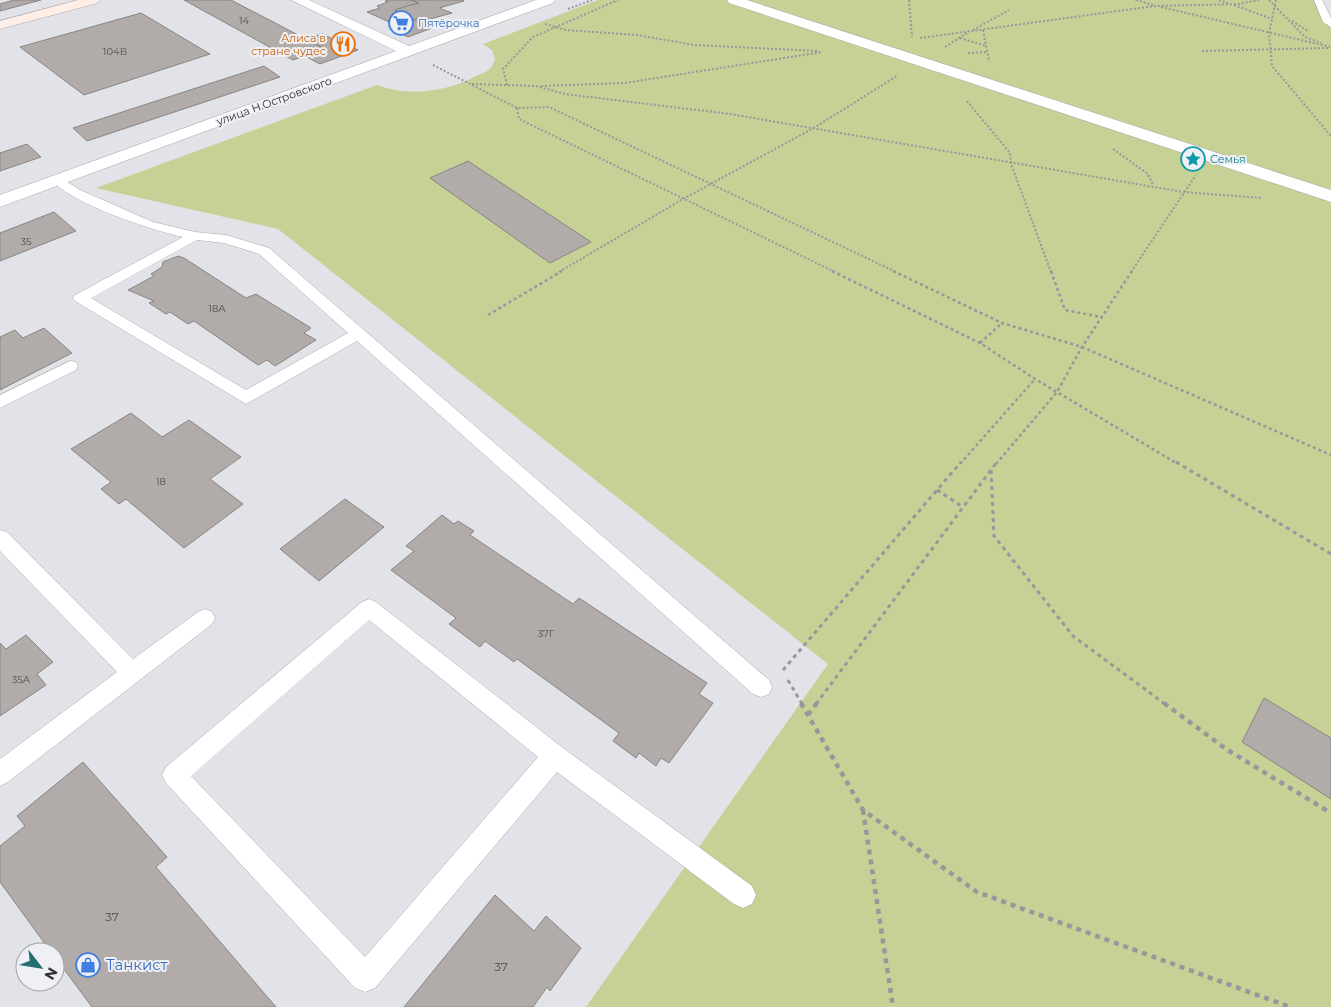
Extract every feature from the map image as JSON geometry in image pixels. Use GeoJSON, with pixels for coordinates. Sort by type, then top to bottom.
{"type":"FeatureCollection","features":[{"type":"Feature","properties":{"kind":"main road"},"geometry":{"type":"LineString","coordinates":[[0,25],[93,0]]}},
{"type":"Feature","properties":{"kind":"street"},"geometry":{"type":"LineString","coordinates":[[298,0],[408,51]]}},
{"type":"Feature","properties":{"kind":"street","name":"улица Н.Островского"},"geometry":{"type":"LineString","coordinates":[[0,201],[548,0]]}},
{"type":"Feature","properties":{"kind":"street"},"geometry":{"type":"LineString","coordinates":[[734,0],[920,59],[1331,196]]}},
{"type":"Feature","properties":{"kind":"lane"},"geometry":{"type":"LineString","coordinates":[[1318,0],[1327,12],[1328,22],[1331,24]]}},
{"type":"Feature","properties":{"kind":"lane"},"geometry":{"type":"LineString","coordinates":[[58,180],[76,193],[149,225],[195,236],[226,239],[264,252],[761,687]]}},
{"type":"Feature","properties":{"kind":"lane"},"geometry":{"type":"LineString","coordinates":[[195,236],[80,298],[246,398],[358,334]]}},
{"type":"Feature","properties":{"kind":"lane"},"geometry":{"type":"LineString","coordinates":[[0,402],[70,366]]}},
{"type":"Feature","properties":{"kind":"lane"},"geometry":{"type":"LineString","coordinates":[[0,538],[132,673]]}},
{"type":"Feature","properties":{"kind":"lane"},"geometry":{"type":"LineString","coordinates":[[555,756],[365,978],[174,775],[369,608],[555,756],[743,895]]}},
{"type":"Feature","properties":{"kind":"lane"},"geometry":{"type":"LineString","coordinates":[[0,774],[205,618]]}},
{"type":"Feature","properties":{"kind":"path"},"geometry":{"type":"LineString","coordinates":[[507,85],[503,69],[533,37],[618,0]]}},
{"type":"Feature","properties":{"kind":"path"},"geometry":{"type":"LineString","coordinates":[[909,0],[909,21],[920,59]]}},
{"type":"Feature","properties":{"kind":"path"},"geometry":{"type":"LineString","coordinates":[[1136,0],[1331,47]]}},
{"type":"Feature","properties":{"kind":"path"},"geometry":{"type":"LineString","coordinates":[[1219,0],[1272,19]]}},
{"type":"Feature","properties":{"kind":"path"},"geometry":{"type":"LineString","coordinates":[[1269,0],[1305,37],[1331,47]]}},
{"type":"Feature","properties":{"kind":"path"},"geometry":{"type":"LineString","coordinates":[[1276,0],[1269,32],[1272,66],[1331,136]]}},
{"type":"Feature","properties":{"kind":"path"},"geometry":{"type":"LineString","coordinates":[[488,315],[682,199],[812,129],[920,59],[1009,10]]}},
{"type":"Feature","properties":{"kind":"path"},"geometry":{"type":"LineString","coordinates":[[545,24],[566,30],[637,35],[694,45],[822,52]]}},
{"type":"Feature","properties":{"kind":"path"},"geometry":{"type":"LineString","coordinates":[[983,30],[993,84]]}},
{"type":"Feature","properties":{"kind":"path"},"geometry":{"type":"LineString","coordinates":[[959,38],[986,46]]}},
{"type":"Feature","properties":{"kind":"path"},"geometry":{"type":"LineString","coordinates":[[1202,51],[1331,47]]}},
{"type":"Feature","properties":{"kind":"path"},"geometry":{"type":"LineString","coordinates":[[408,51],[517,108],[549,107],[1002,323],[1082,347],[1331,455]]}},
{"type":"Feature","properties":{"kind":"path"},"geometry":{"type":"LineString","coordinates":[[471,84],[536,86],[565,94],[730,114],[1011,164],[1153,185],[1183,192],[1262,198]]}},
{"type":"Feature","properties":{"kind":"path"},"geometry":{"type":"LineString","coordinates":[[965,98],[1010,153],[1011,164],[1064,310],[1101,317]]}},
{"type":"Feature","properties":{"kind":"path"},"geometry":{"type":"LineString","coordinates":[[517,108],[519,119],[980,343],[1035,379],[1331,554]]}},
{"type":"Feature","properties":{"kind":"path"},"geometry":{"type":"LineString","coordinates":[[808,715],[991,469],[1057,392],[1082,347],[1194,175],[1202,175]]}},
{"type":"Feature","properties":{"kind":"path"},"geometry":{"type":"LineString","coordinates":[[980,343],[1002,323]]}},
{"type":"Feature","properties":{"kind":"path"},"geometry":{"type":"LineString","coordinates":[[761,687],[783,670],[1035,379]]}},
{"type":"Feature","properties":{"kind":"path"},"geometry":{"type":"LineString","coordinates":[[991,469],[994,536],[1073,636],[1226,749],[1331,813]]}},
{"type":"Feature","properties":{"kind":"path"},"geometry":{"type":"LineString","coordinates":[[937,490],[963,507]]}},
{"type":"Feature","properties":{"kind":"path"},"geometry":{"type":"LineString","coordinates":[[783,670],[863,810],[893,1007]]}},
{"type":"Feature","properties":{"kind":"path"},"geometry":{"type":"LineString","coordinates":[[863,810],[977,892],[1290,1007]]}},
{"type":"Feature","properties":{"kind":"green space"},"geometry":{"type":"Polygon","coordinates":[[[598,0],[1314,0],[1331,28],[1331,1007],[586,1007],[828,664],[278,229],[96,188],[377,85],[389,89],[414,92],[453,86],[490,69],[495,59],[492,50],[483,44],[598,0]]]}},
{"type":"Feature","properties":{"kind":"building"},"geometry":{"type":"Polygon","coordinates":[[[14,0],[41,0],[0,11],[0,4],[14,0]]]}},
{"type":"Feature","properties":{"kind":"building"},"geometry":{"type":"Polygon","coordinates":[[[184,0],[231,0],[325,49],[293,60],[184,0]]]}},
{"type":"Feature","properties":{"kind":"building"},"geometry":{"type":"Polygon","coordinates":[[[387,0],[411,0],[419,3],[395,10],[397,11],[395,12],[413,20],[427,20],[440,25],[408,37],[398,32],[405,29],[367,12],[380,8],[377,6],[388,2],[385,1],[387,0]]]}},
{"type":"Feature","properties":{"kind":"building"},"geometry":{"type":"Polygon","coordinates":[[[411,0],[464,1],[439,8],[452,13],[423,21],[418,18],[413,20],[395,12],[397,11],[395,10],[419,3],[411,0]]]}},
{"type":"Feature","properties":{"kind":"building"},"geometry":{"type":"Polygon","coordinates":[[[141,13],[210,54],[84,95],[20,47],[141,13]]]}},
{"type":"Feature","properties":{"kind":"building"},"geometry":{"type":"Polygon","coordinates":[[[322,34],[358,50],[320,64],[305,56],[325,49],[306,39],[322,34]]]}},
{"type":"Feature","properties":{"kind":"building"},"geometry":{"type":"Polygon","coordinates":[[[264,66],[280,77],[87,141],[73,128],[264,66]]]}},
{"type":"Feature","properties":{"kind":"building"},"geometry":{"type":"Polygon","coordinates":[[[27,144],[41,157],[0,171],[0,153],[27,144]]]}},
{"type":"Feature","properties":{"kind":"building"},"geometry":{"type":"Polygon","coordinates":[[[468,161],[591,242],[550,263],[430,178],[468,161]]]}},
{"type":"Feature","properties":{"kind":"building"},"geometry":{"type":"Polygon","coordinates":[[[54,212],[76,231],[0,261],[0,233],[54,212]]]}},
{"type":"Feature","properties":{"kind":"building"},"geometry":{"type":"Polygon","coordinates":[[[178,256],[246,298],[256,294],[311,328],[304,333],[316,340],[275,366],[267,360],[258,365],[194,321],[188,324],[170,312],[166,314],[149,303],[154,301],[128,290],[154,276],[151,274],[162,267],[163,262],[178,256]]]}},
{"type":"Feature","properties":{"kind":"building"},"geometry":{"type":"Polygon","coordinates":[[[44,328],[72,353],[0,390],[0,337],[15,330],[23,338],[44,328]]]}},
{"type":"Feature","properties":{"kind":"building"},"geometry":{"type":"Polygon","coordinates":[[[131,413],[162,437],[189,420],[241,457],[210,479],[243,504],[184,548],[126,499],[119,504],[101,489],[111,482],[71,449],[131,413]]]}},
{"type":"Feature","properties":{"kind":"building"},"geometry":{"type":"Polygon","coordinates":[[[345,499],[384,527],[319,581],[280,549],[345,499]]]}},
{"type":"Feature","properties":{"kind":"building"},"geometry":{"type":"Polygon","coordinates":[[[442,515],[454,524],[458,521],[474,531],[470,535],[573,604],[579,598],[707,683],[699,694],[713,703],[669,763],[661,758],[656,766],[639,753],[636,758],[613,741],[619,733],[517,659],[514,662],[485,641],[480,647],[449,624],[456,618],[391,570],[414,551],[406,546],[442,515]]]}},
{"type":"Feature","properties":{"kind":"building"},"geometry":{"type":"Polygon","coordinates":[[[26,635],[53,662],[37,674],[46,685],[0,716],[0,643],[6,649],[26,635]]]}},
{"type":"Feature","properties":{"kind":"building"},"geometry":{"type":"Polygon","coordinates":[[[1264,698],[1331,738],[1331,799],[1242,742],[1264,698]]]}},
{"type":"Feature","properties":{"kind":"building"},"geometry":{"type":"Polygon","coordinates":[[[83,762],[167,857],[156,867],[276,1007],[92,1007],[65,971],[65,942],[44,942],[0,882],[0,846],[25,826],[17,816],[83,762]]]}},
{"type":"Feature","properties":{"kind":"building"},"geometry":{"type":"Polygon","coordinates":[[[495,895],[534,931],[546,916],[581,948],[550,991],[547,987],[533,1007],[404,1007],[495,895]]]}},
{"type":"Feature","properties":{"kind":"place","name":"Пятёрочка"},"geometry":{"type":"Point","coordinates":[401,23]}},
{"type":"Feature","properties":{"kind":"place","name":"Алиса в стране чудес"},"geometry":{"type":"Point","coordinates":[343,44]}},
{"type":"Feature","properties":{"kind":"place","name":"Семья"},"geometry":{"type":"Point","coordinates":[1193,159]}},
{"type":"Feature","properties":{"kind":"place","name":"Танкист"},"geometry":{"type":"Point","coordinates":[88,965]}}]}
